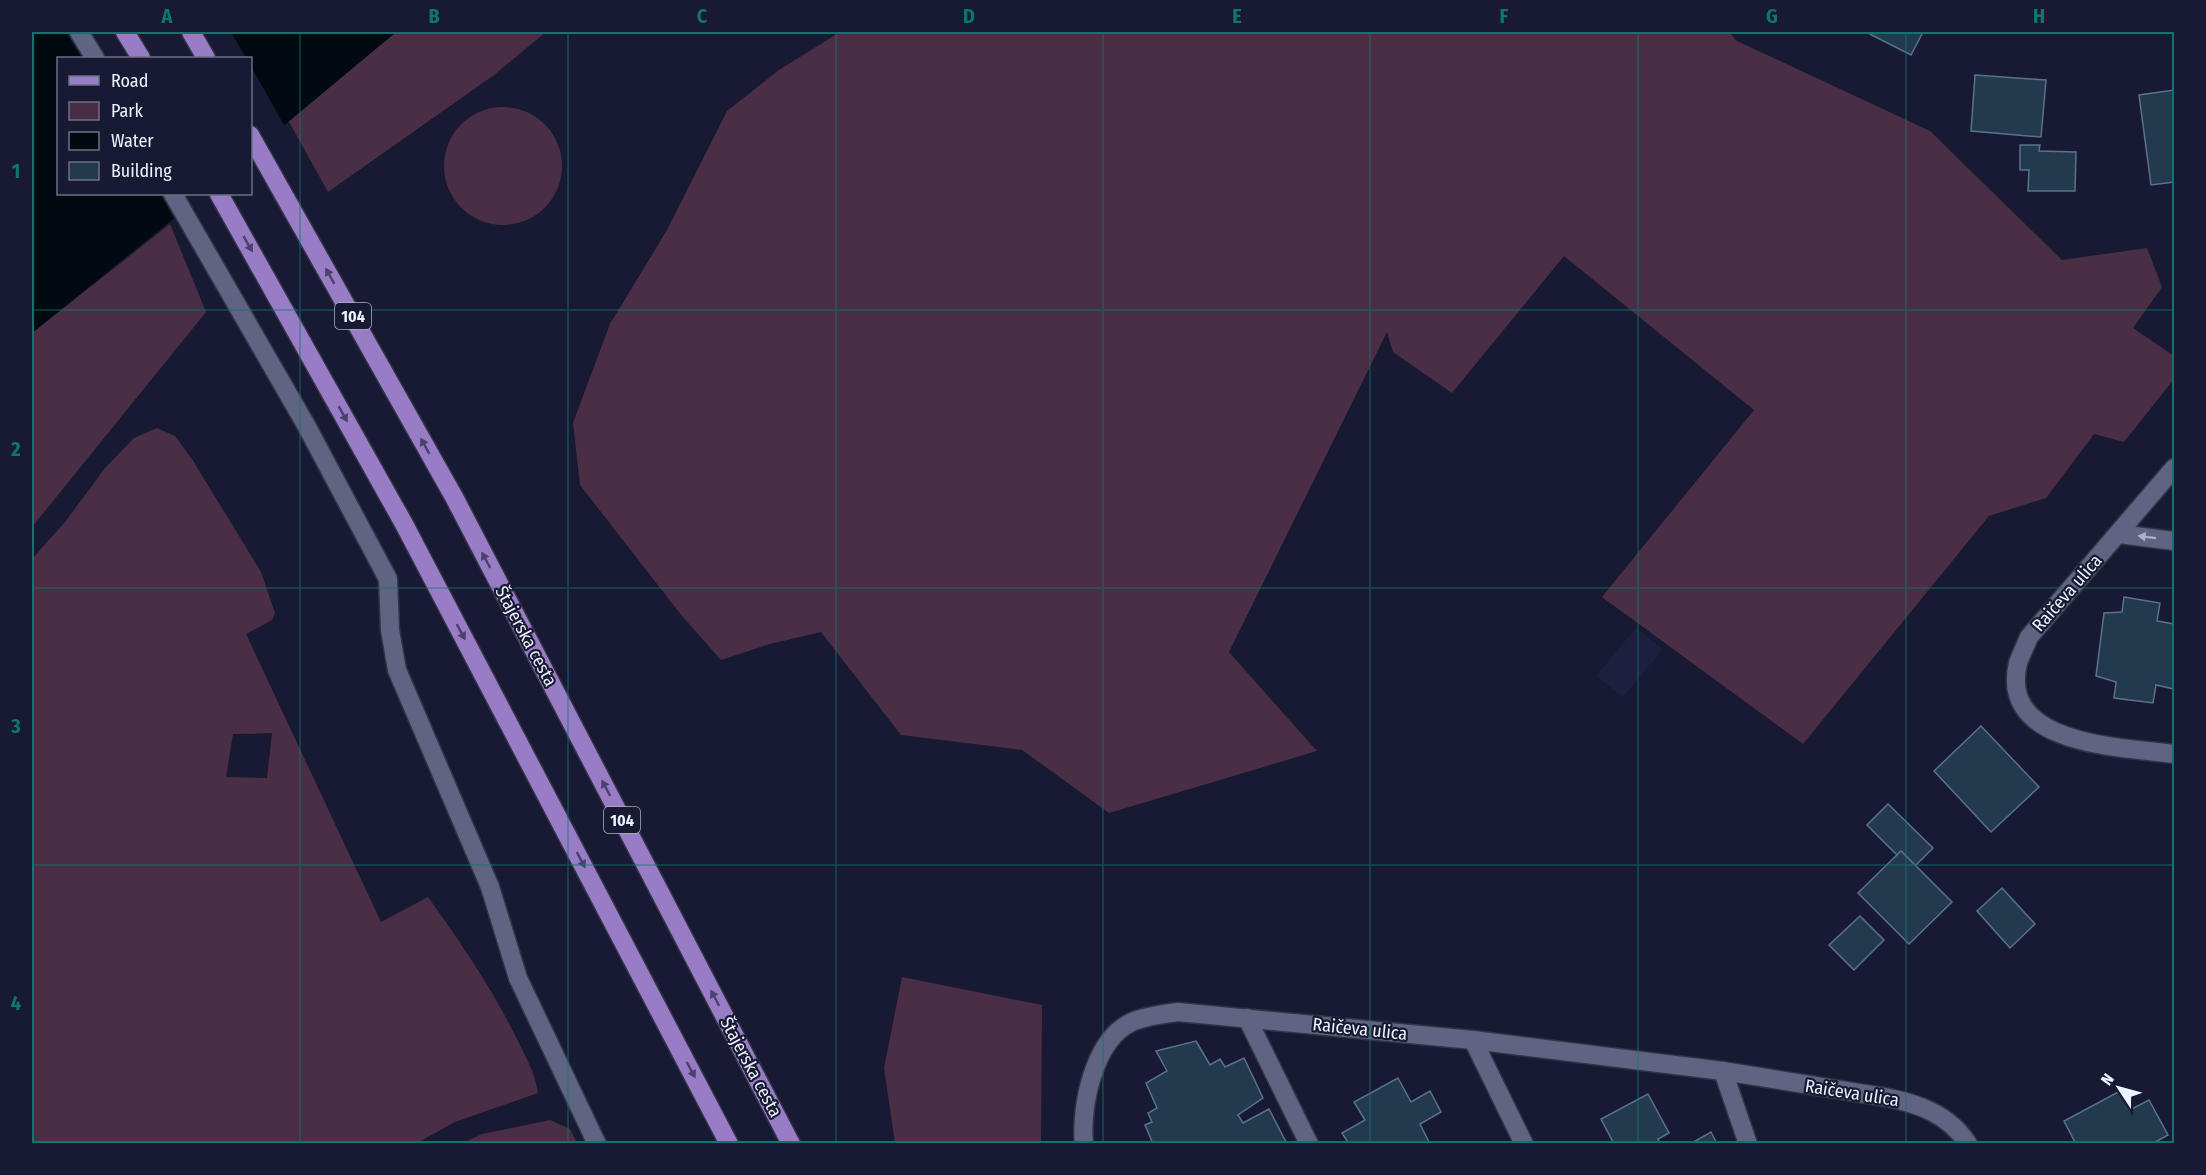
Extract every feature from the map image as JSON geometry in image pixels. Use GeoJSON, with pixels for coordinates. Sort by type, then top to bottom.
{"type":"FeatureCollection","features":[{"type":"Feature","properties":{"kind":"main road"},"geometry":{"type":"LineString","coordinates":[[125,32],[140,57]]}},
{"type":"Feature","properties":{"kind":"main road"},"geometry":{"type":"LineString","coordinates":[[191,32],[205,57]]}},
{"type":"Feature","properties":{"kind":"main road","name":"Štajerska cesta"},"geometry":{"type":"LineString","coordinates":[[252,139],[454,497],[791,1143]]}},
{"type":"Feature","properties":{"kind":"main road"},"geometry":{"type":"LineString","coordinates":[[220,195],[404,524],[729,1143]]}},
{"type":"Feature","properties":{"kind":"street"},"geometry":{"type":"LineString","coordinates":[[79,32],[94,57]]}},
{"type":"Feature","properties":{"kind":"street"},"geometry":{"type":"LineString","coordinates":[[174,195],[370,543],[388,579],[390,630],[397,670],[490,887],[518,978],[597,1143]]}},
{"type":"Feature","properties":{"kind":"street","name":"Raičeva ulica"},"geometry":{"type":"LineString","coordinates":[[2175,468],[2029,637],[2018,664],[2018,698],[2036,721],[2058,734],[2081,741],[2175,754]]}},
{"type":"Feature","properties":{"kind":"street"},"geometry":{"type":"LineString","coordinates":[[2119,534],[2175,541]]}},
{"type":"Feature","properties":{"kind":"street","name":"Raičeva ulica"},"geometry":{"type":"LineString","coordinates":[[1084,1143],[1083,1113],[1098,1059],[1116,1034],[1131,1022],[1178,1012],[1473,1040],[1723,1071],[1908,1101],[1945,1117],[1968,1143]]}},
{"type":"Feature","properties":{"kind":"street"},"geometry":{"type":"LineString","coordinates":[[1247,1018],[1309,1143]]}},
{"type":"Feature","properties":{"kind":"street"},"geometry":{"type":"LineString","coordinates":[[1473,1040],[1524,1143]]}},
{"type":"Feature","properties":{"kind":"street"},"geometry":{"type":"LineString","coordinates":[[1723,1071],[1748,1143]]}},
{"type":"Feature","properties":{"kind":"shaded area"},"geometry":{"type":"Polygon","coordinates":[[[1636,628],[1663,649],[1623,697],[1596,676],[1636,628]]]}},
{"type":"Feature","properties":{"kind":"green space"},"geometry":{"type":"Polygon","coordinates":[[[396,32],[546,32],[494,75],[328,192],[288,120],[396,32]]]}},
{"type":"Feature","properties":{"kind":"green space"},"geometry":{"type":"Polygon","coordinates":[[[840,32],[1729,32],[1737,41],[1930,131],[2062,260],[2147,248],[2162,287],[2133,328],[2174,356],[2174,379],[2124,442],[2094,434],[2046,498],[1989,516],[1803,744],[1602,597],[1754,410],[1564,256],[1452,393],[1393,352],[1387,332],[1229,652],[1317,751],[1109,813],[1022,750],[901,735],[821,632],[770,644],[721,660],[682,616],[580,485],[573,423],[610,324],[667,230],[727,111],[779,70],[840,32]]]}},
{"type":"Feature","properties":{"kind":"green space"},"geometry":{"type":"Polygon","coordinates":[[[503,107],[536,117],[552,133],[562,166],[552,199],[536,215],[503,225],[470,215],[454,199],[444,166],[454,133],[470,117],[503,107]]]}},
{"type":"Feature","properties":{"kind":"green space"},"geometry":{"type":"Polygon","coordinates":[[[170,224],[206,312],[32,527],[32,333],[170,224]]]}},
{"type":"Feature","properties":{"kind":"green space"},"geometry":{"type":"Polygon","coordinates":[[[157,428],[175,436],[192,459],[261,572],[275,613],[272,620],[246,634],[381,922],[428,897],[464,948],[496,1000],[529,1064],[538,1093],[455,1122],[417,1143],[32,1143],[32,559],[65,522],[105,468],[134,438],[157,428]],[[272,733],[233,734],[226,777],[267,778],[272,733]]]}},
{"type":"Feature","properties":{"kind":"green space"},"geometry":{"type":"Polygon","coordinates":[[[902,977],[1042,1005],[1041,1143],[895,1143],[884,1068],[902,977]]]}},
{"type":"Feature","properties":{"kind":"green space"},"geometry":{"type":"Polygon","coordinates":[[[550,1120],[570,1129],[577,1143],[463,1143],[482,1134],[550,1120]]]}},
{"type":"Feature","properties":{"kind":"water"},"geometry":{"type":"Polygon","coordinates":[[[32,32],[396,32],[252,152],[252,57],[57,57],[57,195],[203,195],[32,333],[32,32]]]}},
{"type":"Feature","properties":{"kind":"pier"},"geometry":{"type":"Polygon","coordinates":[[[66,32],[231,32],[245,57],[81,57],[66,32]]]}},
{"type":"Feature","properties":{"kind":"pier"},"geometry":{"type":"Polygon","coordinates":[[[252,68],[285,127],[252,154],[252,68]]]}},
{"type":"Feature","properties":{"kind":"pier"},"geometry":{"type":"Polygon","coordinates":[[[161,195],[206,195],[176,222],[161,195]]]}},
{"type":"Feature","properties":{"kind":"building"},"geometry":{"type":"Polygon","coordinates":[[[1866,32],[1923,32],[1911,55],[1866,32]]]}},
{"type":"Feature","properties":{"kind":"building"},"geometry":{"type":"Polygon","coordinates":[[[1975,75],[2046,80],[2041,137],[1971,131],[1975,75]]]}},
{"type":"Feature","properties":{"kind":"building"},"geometry":{"type":"Polygon","coordinates":[[[2174,90],[2174,182],[2151,185],[2139,95],[2174,90]]]}},
{"type":"Feature","properties":{"kind":"building"},"geometry":{"type":"Polygon","coordinates":[[[2020,145],[2040,145],[2039,151],[2076,152],[2075,191],[2028,191],[2029,170],[2020,170],[2020,145]]]}},
{"type":"Feature","properties":{"kind":"building"},"geometry":{"type":"Polygon","coordinates":[[[2124,597],[2160,603],[2157,621],[2174,624],[2174,689],[2156,685],[2153,703],[2114,698],[2116,682],[2096,676],[2104,613],[2122,612],[2124,597]]]}},
{"type":"Feature","properties":{"kind":"building"},"geometry":{"type":"Polygon","coordinates":[[[1981,726],[2039,787],[1991,832],[1934,771],[1981,726]]]}},
{"type":"Feature","properties":{"kind":"building"},"geometry":{"type":"Polygon","coordinates":[[[1888,804],[1933,848],[1915,866],[1901,851],[1897,855],[1867,825],[1888,804]]]}},
{"type":"Feature","properties":{"kind":"building"},"geometry":{"type":"Polygon","coordinates":[[[1901,851],[1952,902],[1909,944],[1858,893],[1901,851]]]}},
{"type":"Feature","properties":{"kind":"building"},"geometry":{"type":"Polygon","coordinates":[[[2002,888],[2035,924],[2010,948],[1977,911],[2002,888]]]}},
{"type":"Feature","properties":{"kind":"building"},"geometry":{"type":"Polygon","coordinates":[[[1860,916],[1884,940],[1854,970],[1829,945],[1860,916]]]}},
{"type":"Feature","properties":{"kind":"building"},"geometry":{"type":"Polygon","coordinates":[[[1196,1041],[1210,1065],[1220,1059],[1225,1067],[1244,1058],[1263,1098],[1238,1115],[1243,1123],[1269,1109],[1287,1144],[1153,1144],[1145,1125],[1152,1122],[1148,1113],[1157,1108],[1146,1083],[1167,1071],[1156,1051],[1196,1041]]]}},
{"type":"Feature","properties":{"kind":"building"},"geometry":{"type":"Polygon","coordinates":[[[1398,1078],[1411,1102],[1430,1091],[1441,1112],[1420,1124],[1430,1144],[1349,1144],[1342,1133],[1365,1120],[1354,1102],[1398,1078]]]}},
{"type":"Feature","properties":{"kind":"building"},"geometry":{"type":"Polygon","coordinates":[[[2120,1091],[2130,1110],[2149,1100],[2168,1135],[2152,1144],[2076,1144],[2064,1121],[2120,1091]]]}},
{"type":"Feature","properties":{"kind":"building"},"geometry":{"type":"Polygon","coordinates":[[[1648,1094],[1669,1133],[1658,1139],[1660,1144],[1614,1144],[1601,1119],[1648,1094]]]}},
{"type":"Feature","properties":{"kind":"building"},"geometry":{"type":"Polygon","coordinates":[[[1711,1132],[1717,1144],[1690,1144],[1711,1132]]]}}]}
